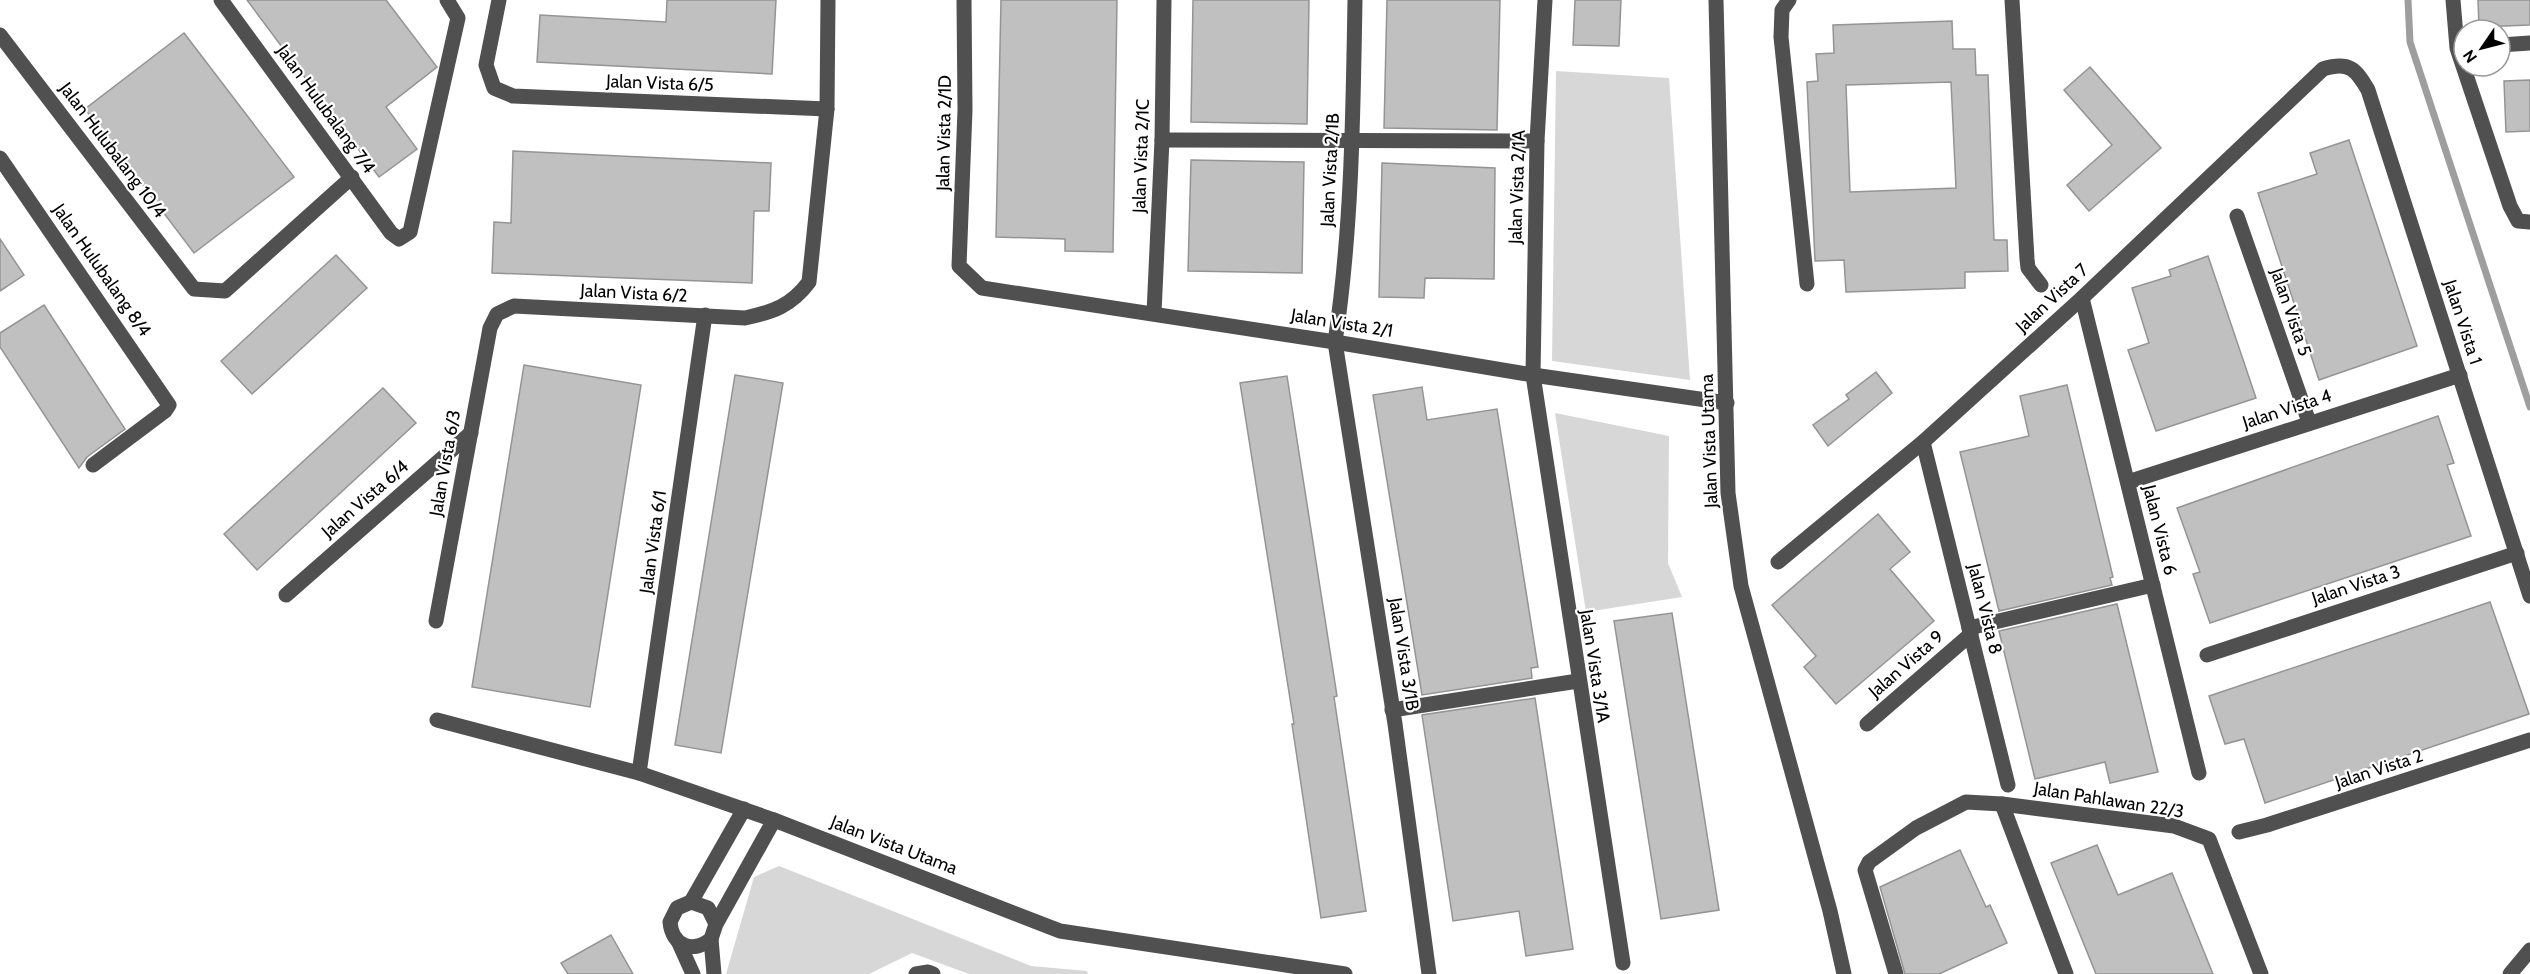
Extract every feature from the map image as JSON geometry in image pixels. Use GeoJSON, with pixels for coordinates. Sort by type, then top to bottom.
{"type":"FeatureCollection","features":[{"type":"Feature","properties":{"kind":"street","name":"Jalan Hulubalang 7/4"},"geometry":{"type":"LineString","coordinates":[[221,0],[391,233],[399,239],[410,232],[458,18],[447,0]]}},
{"type":"Feature","properties":{"kind":"street","name":"Jalan Vista 6/5"},"geometry":{"type":"LineString","coordinates":[[499,0],[486,65],[494,88],[513,96],[827,109]]}},
{"type":"Feature","properties":{"kind":"street","name":"Jalan Vista 6/2"},"geometry":{"type":"LineString","coordinates":[[497,314],[514,306],[745,318],[771,312],[797,298],[809,282],[827,109],[828,0]]}},
{"type":"Feature","properties":{"kind":"street","name":"Jalan Vista 2/1D"},"geometry":{"type":"LineString","coordinates":[[959,266],[965,110],[964,0]]}},
{"type":"Feature","properties":{"kind":"street","name":"Jalan Vista 2/1C"},"geometry":{"type":"LineString","coordinates":[[1154,313],[1162,140],[1164,0]]}},
{"type":"Feature","properties":{"kind":"street","name":"Jalan Vista 2/1B"},"geometry":{"type":"LineString","coordinates":[[1335,342],[1341,306],[1352,141],[1355,0]]}},
{"type":"Feature","properties":{"kind":"street","name":"Jalan Vista 2/1A"},"geometry":{"type":"LineString","coordinates":[[1533,375],[1537,141],[1545,0]]}},
{"type":"Feature","properties":{"kind":"street","name":"Jalan Vista Utama"},"geometry":{"type":"LineString","coordinates":[[1716,0],[1728,493],[1741,586],[1830,911],[1844,974]]}},
{"type":"Feature","properties":{"kind":"street"},"geometry":{"type":"LineString","coordinates":[[1789,0],[1782,10],[1781,37],[1807,284]]}},
{"type":"Feature","properties":{"kind":"street"},"geometry":{"type":"LineString","coordinates":[[2012,0],[2027,259],[2028,268],[2041,285]]}},
{"type":"Feature","properties":{"kind":"street"},"geometry":{"type":"LineString","coordinates":[[2453,0],[2456,18]]}},
{"type":"Feature","properties":{"kind":"street","name":"Jalan Hulubalang 10/4"},"geometry":{"type":"LineString","coordinates":[[0,35],[194,289],[225,291],[352,177]]}},
{"type":"Feature","properties":{"kind":"street"},"geometry":{"type":"LineString","coordinates":[[2512,44],[2530,43]]}},
{"type":"Feature","properties":{"kind":"street","name":"Jalan Vista 7"},"geometry":{"type":"LineString","coordinates":[[1778,562],[1923,442],[2082,298],[2323,69],[2337,64],[2349,66]]}},
{"type":"Feature","properties":{"kind":"street","name":"Jalan Vista 1"},"geometry":{"type":"LineString","coordinates":[[2349,66],[2361,77],[2368,90],[2530,596]]}},
{"type":"Feature","properties":{"kind":"street"},"geometry":{"type":"LineString","coordinates":[[2471,78],[2510,206],[2524,222]]}},
{"type":"Feature","properties":{"kind":"street"},"geometry":{"type":"LineString","coordinates":[[1162,140],[1537,141]]}},
{"type":"Feature","properties":{"kind":"street","name":"Jalan Hulubalang 8/4"},"geometry":{"type":"LineString","coordinates":[[0,158],[169,405],[165,411],[93,465]]}},
{"type":"Feature","properties":{"kind":"street","name":"Jalan Vista 5"},"geometry":{"type":"LineString","coordinates":[[2237,216],[2309,422]]}},
{"type":"Feature","properties":{"kind":"street","name":"Jalan Vista 2/1"},"geometry":{"type":"LineString","coordinates":[[959,266],[982,288],[1154,313],[1533,375],[1727,403]]}},
{"type":"Feature","properties":{"kind":"street","name":"Jalan Vista 6"},"geometry":{"type":"LineString","coordinates":[[2082,298],[2199,773]]}},
{"type":"Feature","properties":{"kind":"street","name":"Jalan Vista 6/3"},"geometry":{"type":"LineString","coordinates":[[436,621],[490,328],[497,314]]}},
{"type":"Feature","properties":{"kind":"street","name":"Jalan Vista 6/1"},"geometry":{"type":"LineString","coordinates":[[639,773],[705,315]]}},
{"type":"Feature","properties":{"kind":"street","name":"Jalan Vista 3/1B"},"geometry":{"type":"LineString","coordinates":[[1335,342],[1392,710],[1429,974]]}},
{"type":"Feature","properties":{"kind":"street","name":"Jalan Vista 3/1A"},"geometry":{"type":"LineString","coordinates":[[1533,375],[1578,681],[1623,963]]}},
{"type":"Feature","properties":{"kind":"street","name":"Jalan Vista 4"},"geometry":{"type":"LineString","coordinates":[[2127,482],[2460,375]]}},
{"type":"Feature","properties":{"kind":"street","name":"Jalan Vista 6/4"},"geometry":{"type":"LineString","coordinates":[[286,595],[471,433]]}},
{"type":"Feature","properties":{"kind":"street","name":"Jalan Vista 8"},"geometry":{"type":"LineString","coordinates":[[1923,442],[2008,785]]}},
{"type":"Feature","properties":{"kind":"street","name":"Jalan Vista 3"},"geometry":{"type":"LineString","coordinates":[[2206,655],[2517,553]]}},
{"type":"Feature","properties":{"kind":"street"},"geometry":{"type":"LineString","coordinates":[[1970,631],[2153,585]]}},
{"type":"Feature","properties":{"kind":"street","name":"Jalan Vista 9"},"geometry":{"type":"LineString","coordinates":[[1867,724],[1970,631]]}},
{"type":"Feature","properties":{"kind":"street"},"geometry":{"type":"LineString","coordinates":[[1392,710],[1578,681]]}},
{"type":"Feature","properties":{"kind":"street","name":"Jalan Vista Utama"},"geometry":{"type":"LineString","coordinates":[[437,720],[639,773],[774,820],[1060,931],[1345,974]]}},
{"type":"Feature","properties":{"kind":"street","name":"Jalan Vista 2"},"geometry":{"type":"LineString","coordinates":[[2239,832],[2530,740]]}},
{"type":"Feature","properties":{"kind":"street","name":"Jalan Pahlawan 22/3"},"geometry":{"type":"LineString","coordinates":[[1896,974],[1864,870],[1869,862],[1916,828],[1966,802],[2002,804],[2174,826],[2209,839],[2261,974]]}},
{"type":"Feature","properties":{"kind":"street"},"geometry":{"type":"LineString","coordinates":[[2002,804],[2062,973]]}},
{"type":"Feature","properties":{"kind":"street"},"geometry":{"type":"LineString","coordinates":[[691,902],[744,809]]}},
{"type":"Feature","properties":{"kind":"street"},"geometry":{"type":"LineString","coordinates":[[714,974],[711,939],[716,924],[774,820]]}},
{"type":"Feature","properties":{"kind":"street"},"geometry":{"type":"LineString","coordinates":[[693,974],[679,943],[670,930],[672,914],[683,904],[691,902],[708,908],[716,924]]}},
{"type":"Feature","properties":{"kind":"street"},"geometry":{"type":"LineString","coordinates":[[679,943],[696,948],[711,939]]}},
{"type":"Feature","properties":{"kind":"street"},"geometry":{"type":"LineString","coordinates":[[2510,974],[2530,950]]}},
{"type":"Feature","properties":{"kind":"street"},"geometry":{"type":"LineString","coordinates":[[915,974],[933,974]]}},
{"type":"Feature","properties":{"kind":"shaded area"},"geometry":{"type":"Polygon","coordinates":[[[1556,71],[1669,78],[1690,380],[1552,361],[1556,71]]]}},
{"type":"Feature","properties":{"kind":"shaded area"},"geometry":{"type":"Polygon","coordinates":[[[1555,413],[1669,436],[1668,563],[1682,597],[1586,612],[1555,413]]]}},
{"type":"Feature","properties":{"kind":"shaded area"},"geometry":{"type":"Polygon","coordinates":[[[779,866],[1031,966],[1087,971],[1088,974],[969,974],[912,953],[869,974],[726,974],[754,877],[779,866]]]}},
{"type":"Feature","properties":{"kind":"building"},"geometry":{"type":"Polygon","coordinates":[[[247,0],[386,0],[437,67],[386,107],[417,149],[379,177],[247,0]]]}},
{"type":"Feature","properties":{"kind":"building"},"geometry":{"type":"Polygon","coordinates":[[[667,0],[776,0],[772,74],[537,62],[540,15],[666,22],[667,0]]]}},
{"type":"Feature","properties":{"kind":"building"},"geometry":{"type":"Polygon","coordinates":[[[1001,0],[1117,0],[1113,252],[1065,251],[1065,239],[996,237],[1001,0]]]}},
{"type":"Feature","properties":{"kind":"building"},"geometry":{"type":"Polygon","coordinates":[[[1193,0],[1309,0],[1307,124],[1191,122],[1193,0]]]}},
{"type":"Feature","properties":{"kind":"building"},"geometry":{"type":"Polygon","coordinates":[[[1387,0],[1500,0],[1497,130],[1384,128],[1387,0]]]}},
{"type":"Feature","properties":{"kind":"building"},"geometry":{"type":"Polygon","coordinates":[[[1575,0],[1621,0],[1619,46],[1573,45],[1575,0]]]}},
{"type":"Feature","properties":{"kind":"building"},"geometry":{"type":"Polygon","coordinates":[[[2478,0],[2530,0],[2530,25],[2512,26],[2512,18],[2479,18],[2478,0]]]}},
{"type":"Feature","properties":{"kind":"building"},"geometry":{"type":"Polygon","coordinates":[[[1952,21],[1953,49],[1975,49],[1976,75],[1988,75],[1994,240],[2007,240],[2008,271],[1965,272],[1965,288],[1846,292],[1844,260],[1815,261],[1807,82],[1818,81],[1816,54],[1834,53],[1833,25],[1952,21]],[[1951,82],[1846,85],[1850,192],[1956,188],[1951,82]]]}},
{"type":"Feature","properties":{"kind":"building"},"geometry":{"type":"Polygon","coordinates":[[[184,33],[294,177],[194,253],[85,109],[184,33]]]}},
{"type":"Feature","properties":{"kind":"building"},"geometry":{"type":"Polygon","coordinates":[[[2090,67],[2161,148],[2089,211],[2067,185],[2112,145],[2064,90],[2090,67]]]}},
{"type":"Feature","properties":{"kind":"building"},"geometry":{"type":"Polygon","coordinates":[[[2530,80],[2530,131],[2506,132],[2504,81],[2530,80]]]}},
{"type":"Feature","properties":{"kind":"building"},"geometry":{"type":"Polygon","coordinates":[[[2349,140],[2417,346],[2319,380],[2258,193],[2317,174],[2310,153],[2349,140]]]}},
{"type":"Feature","properties":{"kind":"building"},"geometry":{"type":"Polygon","coordinates":[[[513,151],[771,163],[769,211],[754,211],[752,283],[492,273],[494,222],[511,223],[513,151]]]}},
{"type":"Feature","properties":{"kind":"building"},"geometry":{"type":"Polygon","coordinates":[[[1191,160],[1304,162],[1302,273],[1188,271],[1191,160]]]}},
{"type":"Feature","properties":{"kind":"building"},"geometry":{"type":"Polygon","coordinates":[[[1382,163],[1495,168],[1494,279],[1425,278],[1424,298],[1379,297],[1382,163]]]}},
{"type":"Feature","properties":{"kind":"building"},"geometry":{"type":"Polygon","coordinates":[[[0,239],[24,275],[0,291],[0,239]]]}},
{"type":"Feature","properties":{"kind":"building"},"geometry":{"type":"Polygon","coordinates":[[[336,255],[367,288],[252,394],[221,361],[336,255]]]}},
{"type":"Feature","properties":{"kind":"building"},"geometry":{"type":"Polygon","coordinates":[[[2208,256],[2256,398],[2156,431],[2128,350],[2149,343],[2132,288],[2171,276],[2169,270],[2208,256]]]}},
{"type":"Feature","properties":{"kind":"building"},"geometry":{"type":"Polygon","coordinates":[[[44,305],[125,429],[87,457],[79,468],[0,347],[0,333],[44,305]]]}},
{"type":"Feature","properties":{"kind":"building"},"geometry":{"type":"Polygon","coordinates":[[[524,365],[641,385],[590,707],[472,687],[524,365]]]}},
{"type":"Feature","properties":{"kind":"building"},"geometry":{"type":"Polygon","coordinates":[[[1876,372],[1892,393],[1828,446],[1813,425],[1849,399],[1846,395],[1876,372]]]}},
{"type":"Feature","properties":{"kind":"building"},"geometry":{"type":"Polygon","coordinates":[[[735,375],[783,383],[721,753],[675,745],[735,375]]]}},
{"type":"Feature","properties":{"kind":"building"},"geometry":{"type":"Polygon","coordinates":[[[1287,376],[1337,696],[1334,697],[1366,911],[1321,918],[1292,724],[1294,724],[1240,383],[1287,376]]]}},
{"type":"Feature","properties":{"kind":"building"},"geometry":{"type":"Polygon","coordinates":[[[2067,385],[2113,577],[2110,578],[2112,585],[1999,611],[1960,452],[2029,436],[2020,396],[2067,385]]]}},
{"type":"Feature","properties":{"kind":"building"},"geometry":{"type":"Polygon","coordinates":[[[1422,387],[1427,420],[1497,409],[1538,667],[1531,668],[1532,678],[1422,695],[1373,395],[1422,387]]]}},
{"type":"Feature","properties":{"kind":"building"},"geometry":{"type":"Polygon","coordinates":[[[383,388],[416,423],[257,570],[224,534],[383,388]]]}},
{"type":"Feature","properties":{"kind":"building"},"geometry":{"type":"Polygon","coordinates":[[[2438,416],[2454,463],[2447,465],[2471,536],[2210,623],[2193,574],[2200,572],[2177,508],[2438,416]]]}},
{"type":"Feature","properties":{"kind":"building"},"geometry":{"type":"Polygon","coordinates":[[[1878,514],[1910,552],[1890,569],[1934,621],[1836,704],[1804,667],[1816,656],[1772,605],[1878,514]]]}},
{"type":"Feature","properties":{"kind":"building"},"geometry":{"type":"Polygon","coordinates":[[[2490,602],[2529,714],[2265,803],[2244,739],[2225,744],[2209,696],[2490,602]]]}},
{"type":"Feature","properties":{"kind":"building"},"geometry":{"type":"Polygon","coordinates":[[[2117,604],[2158,772],[2110,783],[2105,762],[2035,779],[1999,631],[2117,604]]]}},
{"type":"Feature","properties":{"kind":"building"},"geometry":{"type":"Polygon","coordinates":[[[1672,613],[1719,910],[1661,919],[1614,621],[1672,613]]]}},
{"type":"Feature","properties":{"kind":"building"},"geometry":{"type":"Polygon","coordinates":[[[1535,698],[1573,949],[1526,956],[1519,911],[1453,921],[1422,715],[1535,698]]]}},
{"type":"Feature","properties":{"kind":"building"},"geometry":{"type":"Polygon","coordinates":[[[2097,845],[2118,895],[2172,873],[2213,974],[2096,974],[2051,863],[2097,845]]]}},
{"type":"Feature","properties":{"kind":"building"},"geometry":{"type":"Polygon","coordinates":[[[1960,850],[1986,907],[1990,905],[2007,943],[1939,974],[1905,974],[1880,887],[1960,850]]]}},
{"type":"Feature","properties":{"kind":"building"},"geometry":{"type":"Polygon","coordinates":[[[611,935],[633,974],[568,974],[561,963],[611,935]]]}},
{"type":"Feature","properties":{"kind":"waterway"},"geometry":{"type":"LineString","coordinates":[[2408,0],[2410,42],[2530,407]]}}]}
